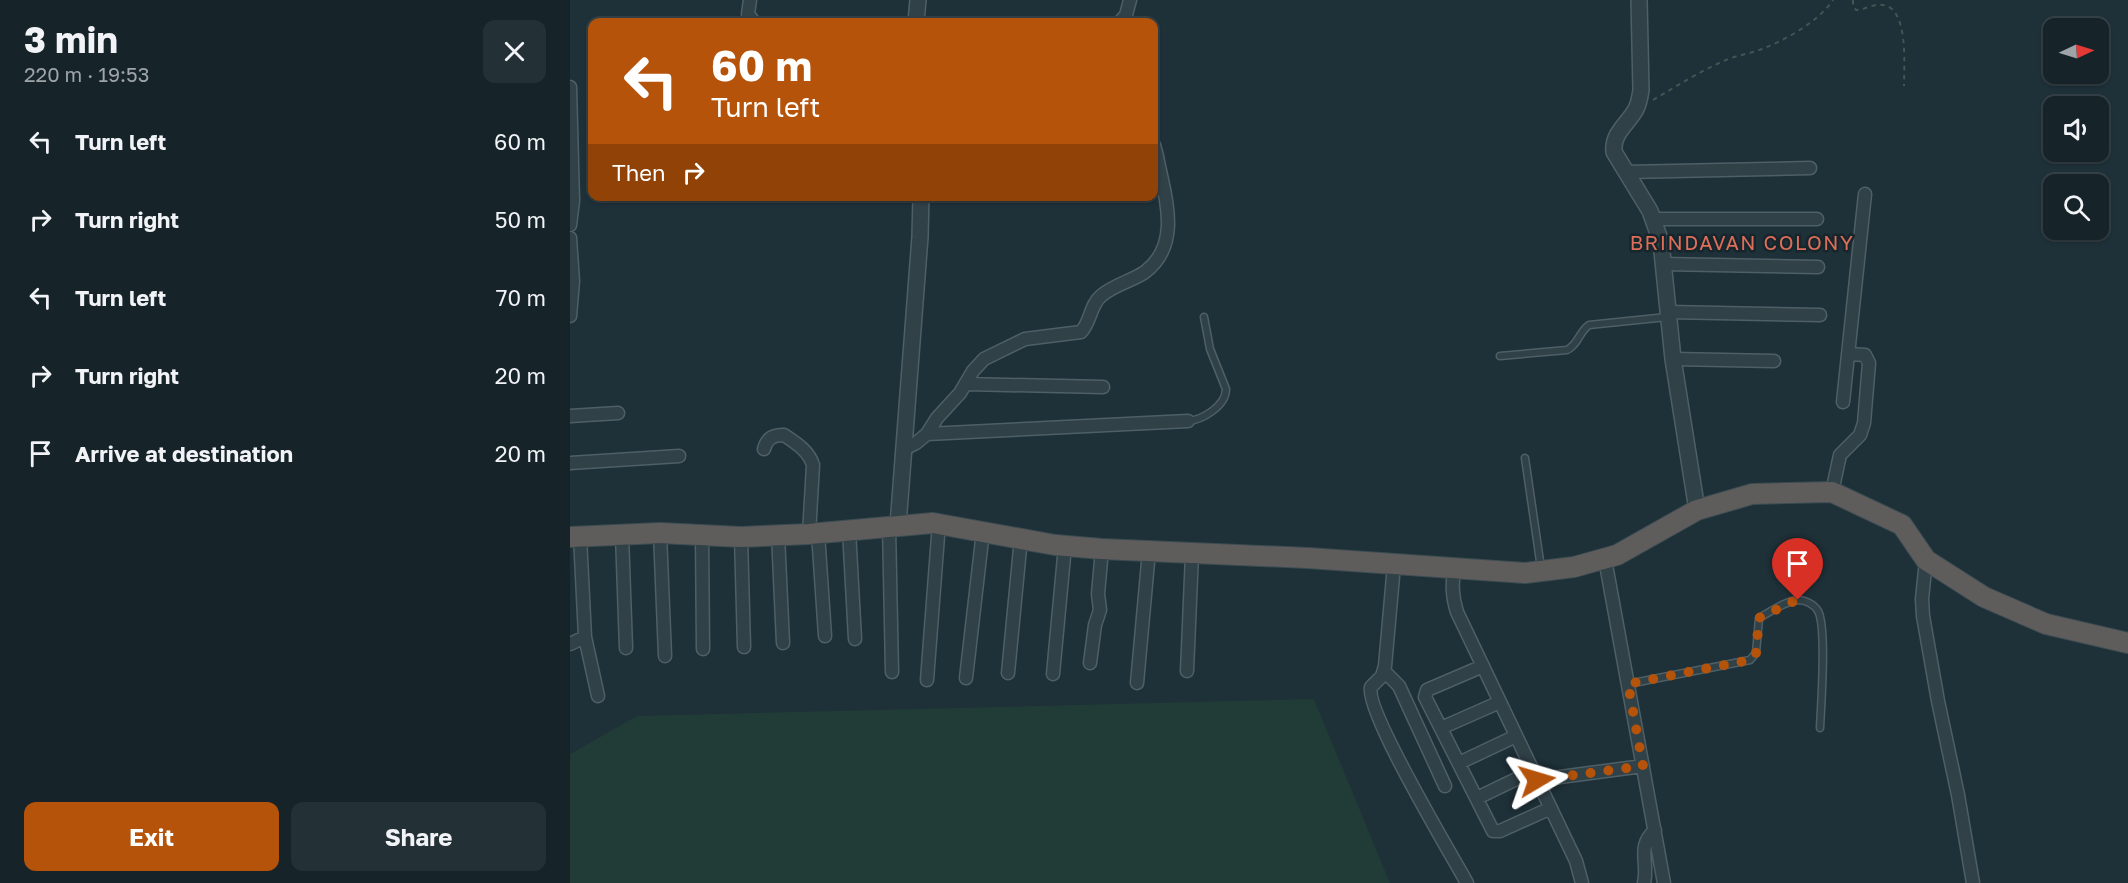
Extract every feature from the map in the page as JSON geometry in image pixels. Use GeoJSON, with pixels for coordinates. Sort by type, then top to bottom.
{"type":"FeatureCollection","features":[{"type":"Feature","properties":{"kind":"highway"},"geometry":{"type":"LineString","coordinates":[[575,537],[660,533],[741,537],[939,523],[1065,546],[1308,558],[1525,573],[1574,567],[1617,555],[1697,510],[1752,494],[1832,492],[1902,525],[1926,560],[1984,597],[2046,624],[2128,643]]}},
{"type":"Feature","properties":{"kind":"street"},"geometry":{"type":"LineString","coordinates":[[750,0],[748,14],[751,18]]}},
{"type":"Feature","properties":{"kind":"street"},"geometry":{"type":"LineString","coordinates":[[916,18],[918,0]]}},
{"type":"Feature","properties":{"kind":"street"},"geometry":{"type":"LineString","coordinates":[[1123,18],[1130,0]]}},
{"type":"Feature","properties":{"kind":"street"},"geometry":{"type":"LineString","coordinates":[[1639,0],[1641,90],[1639,102],[1613,144],[1614,152],[1654,219],[1661,242],[1673,359],[1697,510]]}},
{"type":"Feature","properties":{"kind":"street"},"geometry":{"type":"LineString","coordinates":[[570,87],[573,201],[570,225]]}},
{"type":"Feature","properties":{"kind":"street"},"geometry":{"type":"LineString","coordinates":[[904,449],[927,434],[937,418],[966,384],[978,363],[993,353],[1025,339],[1081,332],[1086,327],[1098,298],[1141,275],[1155,263],[1169,233],[1158,163]]}},
{"type":"Feature","properties":{"kind":"street"},"geometry":{"type":"LineString","coordinates":[[1627,172],[1810,168]]}},
{"type":"Feature","properties":{"kind":"street"},"geometry":{"type":"LineString","coordinates":[[1843,402],[1865,194]]}},
{"type":"Feature","properties":{"kind":"street"},"geometry":{"type":"LineString","coordinates":[[892,672],[893,525],[904,449],[921,201]]}},
{"type":"Feature","properties":{"kind":"street"},"geometry":{"type":"LineString","coordinates":[[1654,219],[1817,219]]}},
{"type":"Feature","properties":{"kind":"street"},"geometry":{"type":"LineString","coordinates":[[570,238],[573,281],[570,316]]}},
{"type":"Feature","properties":{"kind":"street"},"geometry":{"type":"LineString","coordinates":[[1663,264],[1818,267]]}},
{"type":"Feature","properties":{"kind":"street"},"geometry":{"type":"LineString","coordinates":[[1669,315],[1820,315]]}},
{"type":"Feature","properties":{"kind":"street"},"geometry":{"type":"LineString","coordinates":[[1832,492],[1840,455],[1860,435],[1864,423],[1868,360],[1864,356],[1848,354]]}},
{"type":"Feature","properties":{"kind":"street"},"geometry":{"type":"LineString","coordinates":[[1673,359],[1774,361]]}},
{"type":"Feature","properties":{"kind":"street"},"geometry":{"type":"LineString","coordinates":[[966,384],[1104,387]]}},
{"type":"Feature","properties":{"kind":"street"},"geometry":{"type":"LineString","coordinates":[[570,416],[618,413]]}},
{"type":"Feature","properties":{"kind":"street"},"geometry":{"type":"LineString","coordinates":[[927,434],[1188,421]]}},
{"type":"Feature","properties":{"kind":"street"},"geometry":{"type":"LineString","coordinates":[[764,449],[765,443],[770,438],[784,435],[811,458],[814,533],[825,636]]}},
{"type":"Feature","properties":{"kind":"street"},"geometry":{"type":"LineString","coordinates":[[570,463],[679,456]]}},
{"type":"Feature","properties":{"kind":"street"},"geometry":{"type":"LineString","coordinates":[[927,680],[939,523]]}},
{"type":"Feature","properties":{"kind":"street"},"geometry":{"type":"LineString","coordinates":[[849,530],[855,639]]}},
{"type":"Feature","properties":{"kind":"street"},"geometry":{"type":"LineString","coordinates":[[966,678],[983,531]]}},
{"type":"Feature","properties":{"kind":"street"},"geometry":{"type":"LineString","coordinates":[[660,533],[665,656]]}},
{"type":"Feature","properties":{"kind":"street"},"geometry":{"type":"LineString","coordinates":[[622,535],[626,648]]}},
{"type":"Feature","properties":{"kind":"street"},"geometry":{"type":"LineString","coordinates":[[702,535],[703,649]]}},
{"type":"Feature","properties":{"kind":"street"},"geometry":{"type":"LineString","coordinates":[[778,535],[783,643]]}},
{"type":"Feature","properties":{"kind":"street"},"geometry":{"type":"LineString","coordinates":[[575,537],[585,637],[598,696]]}},
{"type":"Feature","properties":{"kind":"street"},"geometry":{"type":"LineString","coordinates":[[741,537],[744,648]]}},
{"type":"Feature","properties":{"kind":"street"},"geometry":{"type":"LineString","coordinates":[[1008,673],[1021,538]]}},
{"type":"Feature","properties":{"kind":"street"},"geometry":{"type":"LineString","coordinates":[[1053,674],[1065,546]]}},
{"type":"Feature","properties":{"kind":"street"},"geometry":{"type":"LineString","coordinates":[[1090,663],[1095,625],[1100,610],[1098,594],[1102,549]]}},
{"type":"Feature","properties":{"kind":"street"},"geometry":{"type":"LineString","coordinates":[[1137,683],[1149,551]]}},
{"type":"Feature","properties":{"kind":"street"},"geometry":{"type":"LineString","coordinates":[[1187,671],[1192,554]]}},
{"type":"Feature","properties":{"kind":"street"},"geometry":{"type":"LineString","coordinates":[[1605,559],[1664,883]]}},
{"type":"Feature","properties":{"kind":"street"},"geometry":{"type":"LineString","coordinates":[[1926,560],[1922,599],[1923,616],[1973,883]]}},
{"type":"Feature","properties":{"kind":"street"},"geometry":{"type":"LineString","coordinates":[[1394,565],[1384,671],[1371,687],[1370,697],[1388,738],[1467,883]]}},
{"type":"Feature","properties":{"kind":"street"},"geometry":{"type":"LineString","coordinates":[[1454,568],[1452,599],[1576,861],[1582,883]]}},
{"type":"Feature","properties":{"kind":"street"},"geometry":{"type":"LineString","coordinates":[[570,644],[585,637]]}},
{"type":"Feature","properties":{"kind":"street"},"geometry":{"type":"LineString","coordinates":[[1483,666],[1427,690],[1425,697],[1492,830],[1495,832],[1551,808]]}},
{"type":"Feature","properties":{"kind":"street"},"geometry":{"type":"LineString","coordinates":[[1384,671],[1399,686],[1445,786]]}},
{"type":"Feature","properties":{"kind":"street"},"geometry":{"type":"LineString","coordinates":[[1442,728],[1500,702]]}},
{"type":"Feature","properties":{"kind":"street"},"geometry":{"type":"LineString","coordinates":[[1459,763],[1516,736]]}},
{"type":"Feature","properties":{"kind":"street"},"geometry":{"type":"LineString","coordinates":[[1477,798],[1535,775],[1643,766]]}},
{"type":"Feature","properties":{"kind":"street"},"geometry":{"type":"LineString","coordinates":[[1644,883],[1644,844],[1654,830]]}},
{"type":"Feature","properties":{"kind":"lane"},"geometry":{"type":"LineString","coordinates":[[1500,356],[1567,350],[1589,325],[1669,315]]}},
{"type":"Feature","properties":{"kind":"lane"},"geometry":{"type":"LineString","coordinates":[[1188,421],[1201,419],[1223,401],[1226,395],[1226,389],[1210,350],[1204,317]]}},
{"type":"Feature","properties":{"kind":"lane"},"geometry":{"type":"LineString","coordinates":[[1525,458],[1541,571]]}},
{"type":"Feature","properties":{"kind":"lane"},"geometry":{"type":"LineString","coordinates":[[1628,684],[1750,660],[1756,653],[1759,618],[1792,602],[1804,601],[1817,610],[1821,619],[1820,729]]}},
{"type":"Feature","properties":{"kind":"path"},"geometry":{"type":"LineString","coordinates":[[1635,111],[1698,73],[1729,59],[1761,50],[1789,35],[1818,17],[1833,0]]}},
{"type":"Feature","properties":{"kind":"path"},"geometry":{"type":"LineString","coordinates":[[1853,0],[1853,6],[1858,10],[1882,4],[1898,16],[1902,28],[1904,86]]}},
{"type":"Feature","properties":{"kind":"green space"},"geometry":{"type":"Polygon","coordinates":[[[1314,699],[1390,883],[570,883],[570,754],[637,716],[1314,699]]]}},
{"type":"Feature","properties":{"kind":"district","name":"BRINDAVAN COLONY"},"geometry":{"type":"Point","coordinates":[1742,243]}},
{"type":"Feature","properties":{"kind":"route"},"geometry":{"type":"LineString","coordinates":[[1537,780],[1643,766],[1628,684],[1750,660],[1756,653],[1759,618],[1798,600]]}}]}
